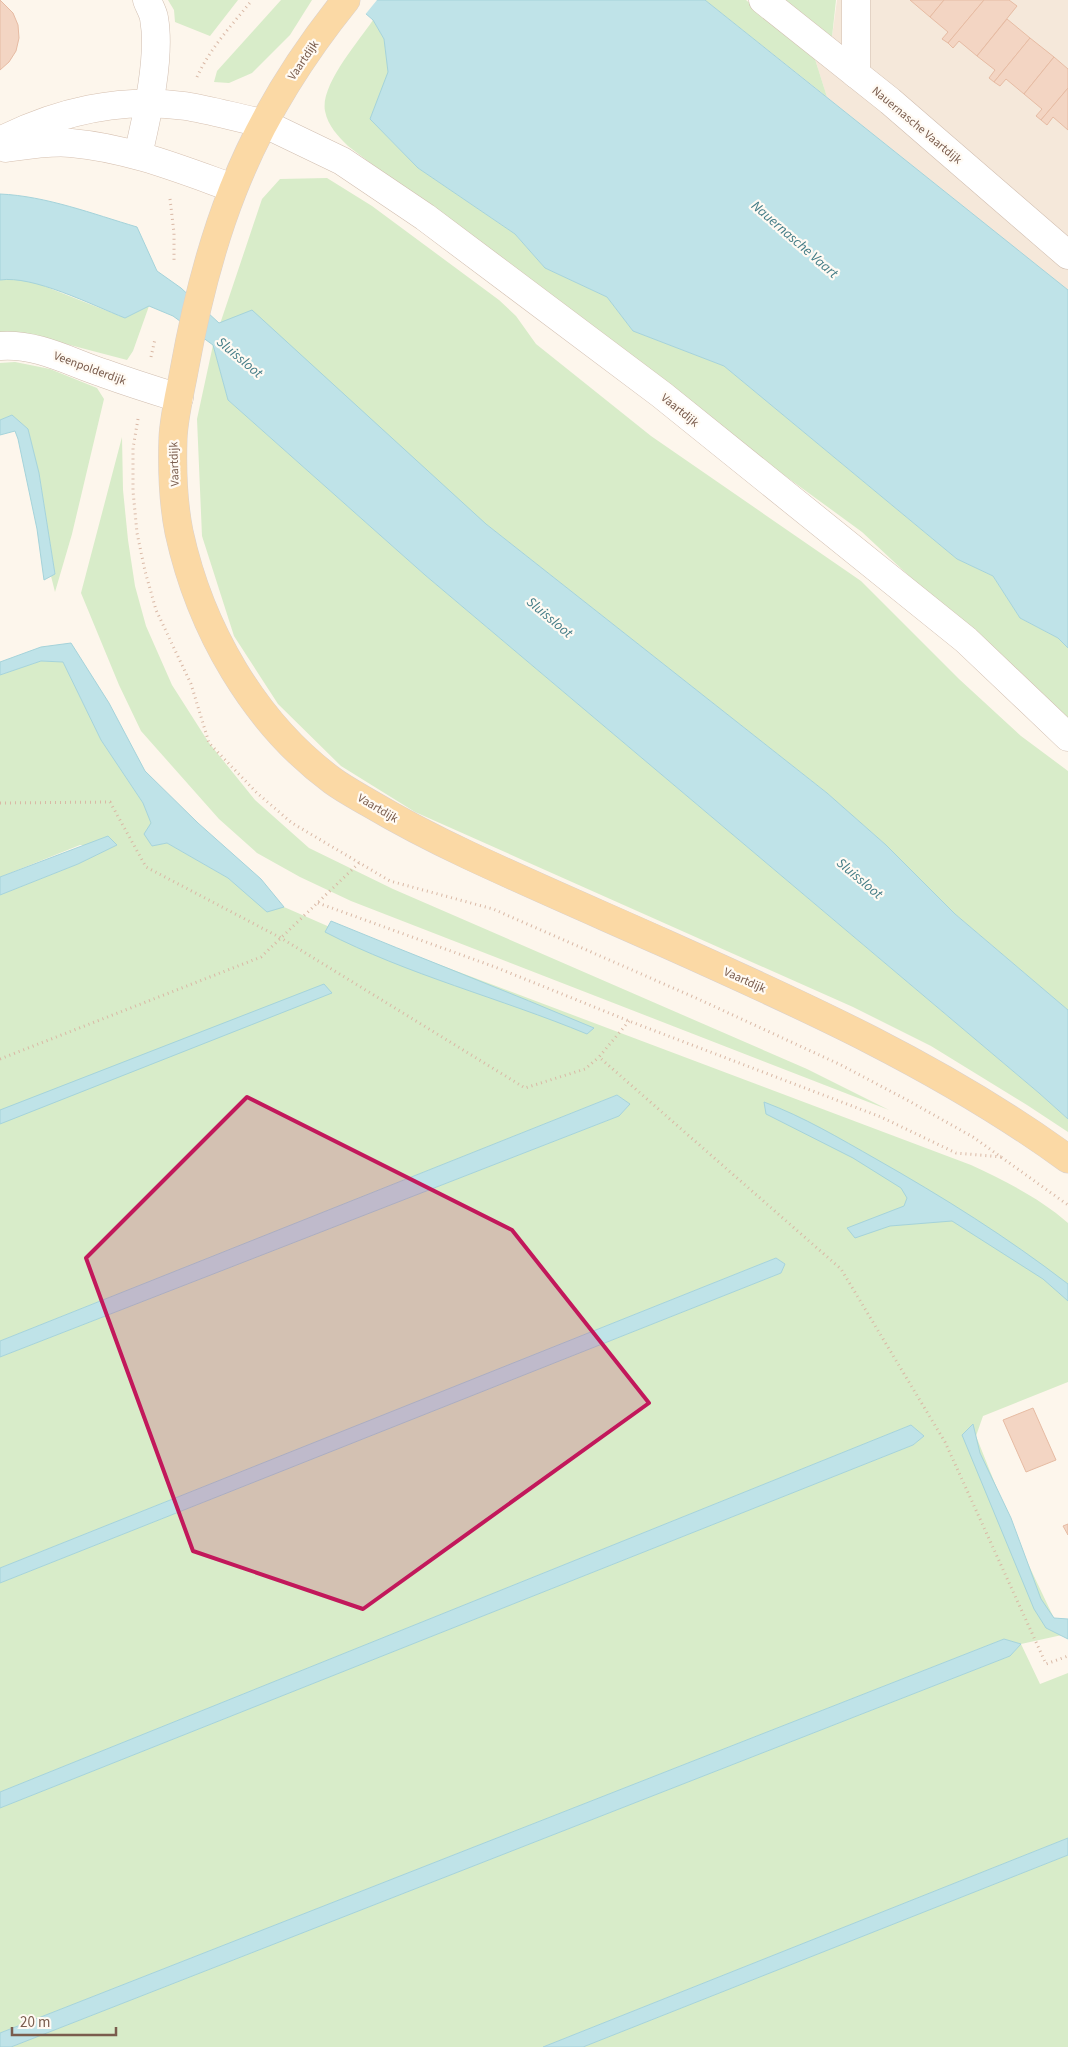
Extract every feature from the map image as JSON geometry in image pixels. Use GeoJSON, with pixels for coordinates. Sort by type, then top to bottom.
{"type":"FeatureCollection","features":[{"type":"Feature","properties":{"kind":"main road","name":"Vaartdijk"},"geometry":{"type":"LineString","coordinates":[[339,9],[295,70],[263,124],[233,188],[209,259],[190,339],[179,398],[173,433],[178,528],[193,585],[223,653],[263,713],[296,750],[334,782],[414,830],[829,1018],[909,1058],[972,1096],[1068,1159]]}},
{"type":"Feature","properties":{"kind":"street"},"geometry":{"type":"LineString","coordinates":[[138,155],[149,103],[156,41],[154,16],[147,0]]}},
{"type":"Feature","properties":{"kind":"street","name":"Nauernasche Vaartdijk"},"geometry":{"type":"LineString","coordinates":[[764,0],[856,74],[1068,255]]}},
{"type":"Feature","properties":{"kind":"street"},"geometry":{"type":"LineString","coordinates":[[856,0],[856,74]]}},
{"type":"Feature","properties":{"kind":"street"},"geometry":{"type":"LineString","coordinates":[[0,141],[19,131],[86,110],[116,104],[149,103],[186,106],[263,124]]}},
{"type":"Feature","properties":{"kind":"street","name":"Vaartdijk"},"geometry":{"type":"LineString","coordinates":[[263,124],[342,161],[425,217],[646,383],[966,640],[1068,737]]}},
{"type":"Feature","properties":{"kind":"street"},"geometry":{"type":"LineString","coordinates":[[0,149],[46,143],[70,143],[112,148],[138,155],[233,188]]}},
{"type":"Feature","properties":{"kind":"street","name":"Veenpolderdijk"},"geometry":{"type":"LineString","coordinates":[[0,346],[9,345],[32,348],[179,398]]}},
{"type":"Feature","properties":{"kind":"path"},"geometry":{"type":"LineString","coordinates":[[218,43],[252,0]]}},
{"type":"Feature","properties":{"kind":"path"},"geometry":{"type":"LineString","coordinates":[[0,803],[110,802],[146,868],[281,938],[525,1088],[585,1069],[599,1057],[629,1021]]}},
{"type":"Feature","properties":{"kind":"path"},"geometry":{"type":"LineString","coordinates":[[0,1059],[261,957],[359,863]]}},
{"type":"Feature","properties":{"kind":"path"},"geometry":{"type":"LineString","coordinates":[[318,903],[495,967],[629,1021],[880,1117],[956,1153],[984,1156]]}},
{"type":"Feature","properties":{"kind":"path"},"geometry":{"type":"LineString","coordinates":[[599,1057],[841,1269],[946,1442],[1046,1664],[1068,1656]]}},
{"type":"Feature","properties":{"kind":"highlighted area"},"geometry":{"type":"Polygon","coordinates":[[[247,1097],[512,1230],[649,1403],[363,1609],[193,1551],[86,1258],[247,1097]]]}},
{"type":"Feature","properties":{"kind":"shaded area"},"geometry":{"type":"Polygon","coordinates":[[[837,0],[1068,0],[1068,290],[827,97],[815,59],[832,37],[837,0]]]}},
{"type":"Feature","properties":{"kind":"green space"},"geometry":{"type":"Polygon","coordinates":[[[168,0],[238,0],[210,36],[175,22],[174,10],[168,0]]]}},
{"type":"Feature","properties":{"kind":"green space"},"geometry":{"type":"Polygon","coordinates":[[[281,0],[312,0],[290,35],[252,73],[229,83],[214,82],[217,71],[281,0]]]}},
{"type":"Feature","properties":{"kind":"green space"},"geometry":{"type":"Polygon","coordinates":[[[705,0],[746,0],[815,59],[827,97],[705,0]]]}},
{"type":"Feature","properties":{"kind":"green space"},"geometry":{"type":"Polygon","coordinates":[[[785,0],[836,0],[832,37],[785,0]]]}},
{"type":"Feature","properties":{"kind":"green space"},"geometry":{"type":"Polygon","coordinates":[[[373,20],[384,39],[389,72],[370,119],[418,168],[515,234],[545,268],[607,297],[633,331],[724,366],[957,559],[993,576],[1020,618],[1058,638],[1068,648],[1068,724],[862,532],[676,396],[344,142],[328,121],[325,111],[325,100],[334,76],[373,20]]]}},
{"type":"Feature","properties":{"kind":"green space"},"geometry":{"type":"Polygon","coordinates":[[[327,178],[372,206],[499,300],[516,316],[536,344],[651,436],[861,581],[959,679],[1021,736],[1068,771],[1068,1010],[955,914],[886,845],[827,793],[486,524],[220,324],[262,199],[280,179],[327,178]]]}},
{"type":"Feature","properties":{"kind":"green space"},"geometry":{"type":"Polygon","coordinates":[[[13,278],[39,284],[125,318],[149,306],[133,351],[127,360],[28,334],[0,334],[0,280],[13,278]]]}},
{"type":"Feature","properties":{"kind":"green space"},"geometry":{"type":"Polygon","coordinates":[[[213,345],[228,400],[425,575],[1039,1093],[1068,1119],[1068,1132],[931,1046],[853,1007],[415,812],[341,766],[278,704],[234,636],[202,536],[197,419],[213,345]]]}},
{"type":"Feature","properties":{"kind":"green space"},"geometry":{"type":"Polygon","coordinates":[[[15,362],[50,369],[97,388],[104,399],[72,534],[55,592],[51,576],[55,574],[39,473],[28,429],[12,415],[0,420],[0,363],[15,362]]]}},
{"type":"Feature","properties":{"kind":"green space"},"geometry":{"type":"Polygon","coordinates":[[[122,437],[123,490],[135,586],[146,626],[172,685],[209,743],[255,800],[309,848],[393,889],[807,1069],[889,1110],[351,901],[300,877],[257,853],[219,819],[141,731],[119,685],[81,593],[122,437]]]}},
{"type":"Feature","properties":{"kind":"green space"},"geometry":{"type":"Polygon","coordinates":[[[41,661],[63,662],[101,740],[143,803],[151,823],[151,846],[167,843],[228,878],[267,911],[284,907],[332,928],[395,948],[971,1165],[1034,1198],[1068,1223],[1068,1382],[983,1416],[976,1436],[1021,1549],[1062,1635],[1021,1644],[1004,1639],[0,2033],[0,1808],[913,1445],[924,1436],[911,1425],[0,1792],[0,1583],[781,1273],[785,1264],[776,1258],[0,1568],[0,1357],[619,1116],[630,1104],[617,1095],[0,1341],[0,895],[78,864],[117,845],[80,845],[0,877],[0,675],[41,661]]]}},
{"type":"Feature","properties":{"kind":"green space"},"geometry":{"type":"Polygon","coordinates":[[[1021,1644],[1040,1684],[1068,1673],[1068,1838],[543,2047],[11,2047],[1010,1656],[1021,1644]]]}},
{"type":"Feature","properties":{"kind":"green space"},"geometry":{"type":"Polygon","coordinates":[[[1068,1855],[1068,2047],[583,2047],[1068,1855]]]}},
{"type":"Feature","properties":{"kind":"water","name":"Nauernasche Vaart"},"geometry":{"type":"Polygon","coordinates":[[[350,0],[705,0],[1068,290],[1068,648],[1058,638],[1020,618],[993,576],[957,559],[724,366],[633,331],[607,297],[545,268],[515,234],[418,168],[370,119],[388,72],[384,39],[373,20],[350,0]]]}},
{"type":"Feature","properties":{"kind":"water","name":"Sluissloot"},"geometry":{"type":"Polygon","coordinates":[[[0,194],[17,195],[52,202],[137,227],[157,271],[181,288],[219,323],[252,310],[486,524],[827,793],[886,845],[955,914],[1068,1010],[1068,1119],[425,575],[228,400],[213,345],[173,316],[149,306],[125,318],[45,286],[29,282],[0,280],[0,194]]]}},
{"type":"Feature","properties":{"kind":"water"},"geometry":{"type":"Polygon","coordinates":[[[12,415],[28,429],[39,473],[55,574],[44,580],[37,529],[18,439],[15,431],[0,435],[0,420],[12,415]]]}},
{"type":"Feature","properties":{"kind":"water"},"geometry":{"type":"Polygon","coordinates":[[[71,643],[109,703],[145,771],[198,823],[261,879],[284,907],[267,912],[228,878],[167,843],[152,846],[144,834],[151,823],[143,803],[101,740],[63,662],[41,661],[0,675],[0,662],[41,647],[71,643]]]}},
{"type":"Feature","properties":{"kind":"water"},"geometry":{"type":"Polygon","coordinates":[[[108,836],[117,845],[78,864],[0,895],[0,877],[108,836]]]}},
{"type":"Feature","properties":{"kind":"water"},"geometry":{"type":"Polygon","coordinates":[[[331,921],[594,1028],[587,1034],[389,961],[325,932],[331,921]]]}},
{"type":"Feature","properties":{"kind":"water"},"geometry":{"type":"Polygon","coordinates":[[[324,984],[332,993],[0,1124],[0,1110],[324,984]]]}},
{"type":"Feature","properties":{"kind":"water"},"geometry":{"type":"Polygon","coordinates":[[[617,1095],[630,1104],[619,1116],[0,1357],[0,1341],[617,1095]]]}},
{"type":"Feature","properties":{"kind":"water"},"geometry":{"type":"Polygon","coordinates":[[[764,1102],[793,1114],[835,1136],[974,1218],[1068,1284],[1068,1301],[1043,1279],[952,1221],[890,1226],[855,1238],[847,1228],[904,1206],[907,1198],[901,1188],[853,1158],[766,1114],[764,1102]]]}},
{"type":"Feature","properties":{"kind":"water"},"geometry":{"type":"Polygon","coordinates":[[[776,1258],[785,1264],[781,1273],[0,1583],[0,1568],[776,1258]]]}},
{"type":"Feature","properties":{"kind":"water"},"geometry":{"type":"Polygon","coordinates":[[[973,1424],[980,1453],[1011,1518],[1041,1599],[1054,1618],[1068,1619],[1068,1639],[1046,1628],[1034,1609],[962,1435],[973,1424]]]}},
{"type":"Feature","properties":{"kind":"water"},"geometry":{"type":"Polygon","coordinates":[[[911,1425],[924,1436],[913,1445],[0,1808],[0,1792],[911,1425]]]}},
{"type":"Feature","properties":{"kind":"water"},"geometry":{"type":"Polygon","coordinates":[[[1004,1639],[1021,1644],[1010,1656],[11,2047],[0,2047],[0,2033],[1004,1639]]]}},
{"type":"Feature","properties":{"kind":"water"},"geometry":{"type":"Polygon","coordinates":[[[1068,1838],[1068,1855],[583,2047],[543,2047],[1068,1838]]]}},
{"type":"Feature","properties":{"kind":"pier"},"geometry":{"type":"Polygon","coordinates":[[[348,0],[377,0],[364,16],[348,0]]]}},
{"type":"Feature","properties":{"kind":"building"},"geometry":{"type":"Polygon","coordinates":[[[0,0],[13,13],[18,25],[19,38],[16,51],[9,62],[0,70],[0,0]]]}},
{"type":"Feature","properties":{"kind":"building"},"geometry":{"type":"Polygon","coordinates":[[[910,0],[944,0],[930,17],[910,0]]]}},
{"type":"Feature","properties":{"kind":"building"},"geometry":{"type":"Polygon","coordinates":[[[944,0],[984,0],[948,43],[942,39],[948,32],[930,17],[944,0]]]}},
{"type":"Feature","properties":{"kind":"building"},"geometry":{"type":"Polygon","coordinates":[[[984,0],[1009,0],[1017,6],[977,56],[959,41],[953,48],[948,43],[984,0]]]}},
{"type":"Feature","properties":{"kind":"building"},"geometry":{"type":"Polygon","coordinates":[[[1007,19],[1030,38],[994,82],[989,78],[995,70],[977,56],[1007,19]]]}},
{"type":"Feature","properties":{"kind":"building"},"geometry":{"type":"Polygon","coordinates":[[[1030,38],[1054,57],[1024,94],[1006,79],[1000,86],[994,82],[1030,38]]]}},
{"type":"Feature","properties":{"kind":"building"},"geometry":{"type":"Polygon","coordinates":[[[1054,57],[1068,69],[1068,88],[1041,120],[1036,116],[1042,109],[1024,94],[1054,57]]]}},
{"type":"Feature","properties":{"kind":"building"},"geometry":{"type":"Polygon","coordinates":[[[1068,88],[1068,130],[1053,117],[1047,125],[1041,120],[1068,88]]]}},
{"type":"Feature","properties":{"kind":"building"},"geometry":{"type":"Polygon","coordinates":[[[1033,1408],[1056,1460],[1026,1472],[1003,1420],[1033,1408]]]}},
{"type":"Feature","properties":{"kind":"building"},"geometry":{"type":"Polygon","coordinates":[[[1068,1524],[1068,1535],[1063,1526],[1068,1524]]]}}]}
